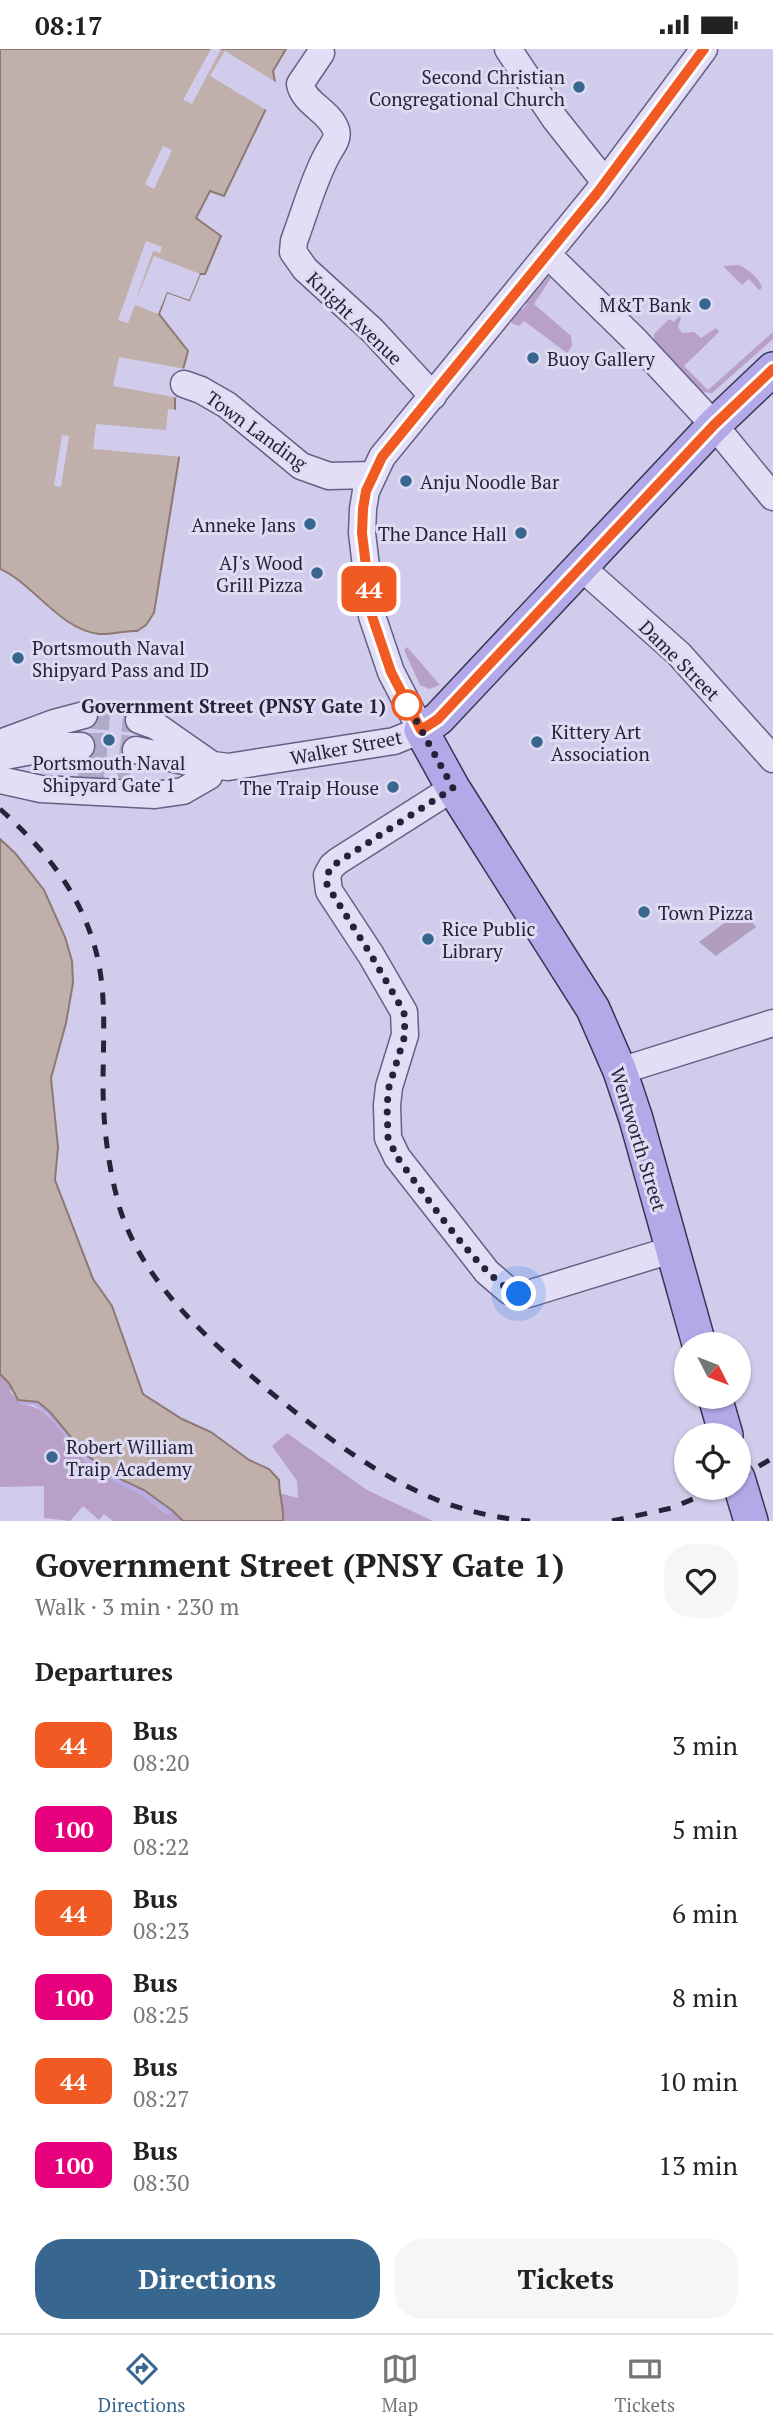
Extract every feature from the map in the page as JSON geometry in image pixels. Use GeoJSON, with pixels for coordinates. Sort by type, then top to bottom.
{"type":"FeatureCollection","features":[{"type":"Feature","properties":{"kind":"main road","name":"Walker Street"},"geometry":{"type":"LineString","coordinates":[[421,730],[438,719],[714,425],[773,369]]}},
{"type":"Feature","properties":{"kind":"main road","name":"Wentworth Street"},"geometry":{"type":"LineString","coordinates":[[421,730],[453,788],[593,1009],[620,1072],[636,1119],[695,1332]]}},
{"type":"Feature","properties":{"kind":"main road"},"geometry":{"type":"LineString","coordinates":[[745,1500],[751,1521]]}},
{"type":"Feature","properties":{"kind":"street"},"geometry":{"type":"LineString","coordinates":[[508,49],[555,119],[605,182]]}},
{"type":"Feature","properties":{"kind":"street"},"geometry":{"type":"LineString","coordinates":[[421,730],[391,672],[372,616],[362,533],[366,491],[372,475],[382,457],[605,182],[704,49]]}},
{"type":"Feature","properties":{"kind":"street","name":"Knight Avenue"},"geometry":{"type":"LineString","coordinates":[[321,53],[300,84],[302,92],[323,111],[335,128],[337,137],[317,174],[294,240],[293,252],[305,269],[372,330],[433,396]]}},
{"type":"Feature","properties":{"kind":"street"},"geometry":{"type":"LineString","coordinates":[[548,255],[621,325],[714,425],[773,497]]}},
{"type":"Feature","properties":{"kind":"street","name":"Town Landing"},"geometry":{"type":"LineString","coordinates":[[184,384],[227,405],[301,466],[328,476],[372,475]]}},
{"type":"Feature","properties":{"kind":"street","name":"Dame Street"},"geometry":{"type":"LineString","coordinates":[[581,567],[679,654],[773,759]]}},
{"type":"Feature","properties":{"kind":"street"},"geometry":{"type":"LineString","coordinates":[[0,743],[54,723],[82,730]]}},
{"type":"Feature","properties":{"kind":"street"},"geometry":{"type":"LineString","coordinates":[[0,751],[57,733],[82,730]]}},
{"type":"Feature","properties":{"kind":"street"},"geometry":{"type":"LineString","coordinates":[[0,757],[58,746],[82,730]]}},
{"type":"Feature","properties":{"kind":"street","name":"Walker Street"},"geometry":{"type":"LineString","coordinates":[[133,782],[182,784],[217,770],[394,741],[421,730]]}},
{"type":"Feature","properties":{"kind":"street","name":"Walker Street"},"geometry":{"type":"LineString","coordinates":[[137,735],[217,770]]}},
{"type":"Feature","properties":{"kind":"street"},"geometry":{"type":"LineString","coordinates":[[0,780],[41,789],[155,795],[183,791],[217,770]]}},
{"type":"Feature","properties":{"kind":"street"},"geometry":{"type":"LineString","coordinates":[[0,775],[78,777]]}},
{"type":"Feature","properties":{"kind":"street"},"geometry":{"type":"LineString","coordinates":[[453,788],[338,861],[327,875],[329,891],[404,1012],[405,1035],[389,1087],[388,1138],[397,1157],[487,1272],[509,1291],[528,1294],[671,1250]]}},
{"type":"Feature","properties":{"kind":"street"},"geometry":{"type":"LineString","coordinates":[[620,1072],[773,1023]]}},
{"type":"Feature","properties":{"kind":"shaded area"},"geometry":{"type":"Polygon","coordinates":[[[0,49],[286,49],[273,71],[276,88],[224,196],[210,191],[196,218],[221,236],[205,274],[200,274],[189,300],[167,292],[159,314],[188,351],[175,399],[179,458],[154,613],[146,625],[137,631],[99,634],[71,624],[24,584],[0,569],[0,49]]]}},
{"type":"Feature","properties":{"kind":"shaded area"},"geometry":{"type":"Polygon","coordinates":[[[739,265],[759,281],[762,288],[759,290],[749,279],[742,285],[723,266],[739,265]]]}},
{"type":"Feature","properties":{"kind":"shaded area"},"geometry":{"type":"Polygon","coordinates":[[[547,274],[551,278],[534,304],[571,336],[572,346],[567,353],[524,321],[519,326],[510,320],[527,304],[524,302],[547,274]]]}},
{"type":"Feature","properties":{"kind":"shaded area"},"geometry":{"type":"Polygon","coordinates":[[[679,316],[681,318],[678,327],[682,333],[694,332],[701,338],[716,328],[719,332],[684,366],[708,390],[773,332],[773,339],[712,393],[701,392],[654,343],[654,334],[669,319],[674,322],[679,316]]]}},
{"type":"Feature","properties":{"kind":"shaded area"},"geometry":{"type":"Polygon","coordinates":[[[407,647],[440,685],[429,689],[420,685],[404,650],[407,647]]]}},
{"type":"Feature","properties":{"kind":"shaded area"},"geometry":{"type":"Polygon","coordinates":[[[0,839],[15,853],[44,890],[65,937],[72,961],[73,983],[66,1023],[51,1078],[58,1147],[55,1180],[93,1279],[112,1306],[143,1394],[182,1419],[211,1432],[249,1460],[269,1469],[279,1480],[283,1521],[183,1521],[144,1490],[118,1478],[84,1453],[50,1412],[38,1402],[18,1400],[9,1383],[0,1374],[0,839]]]}},
{"type":"Feature","properties":{"kind":"shaded area"},"geometry":{"type":"Polygon","coordinates":[[[742,910],[756,927],[716,956],[699,942],[742,910]]]}},
{"type":"Feature","properties":{"kind":"shaded area","name":"Robert William Traip Academy"},"geometry":{"type":"Polygon","coordinates":[[[0,1374],[9,1383],[12,1392],[8,1389],[20,1404],[31,1406],[47,1415],[79,1454],[93,1466],[142,1495],[168,1515],[173,1511],[183,1521],[113,1521],[104,1514],[99,1520],[83,1506],[70,1521],[44,1518],[44,1486],[0,1487],[0,1374]]]}},
{"type":"Feature","properties":{"kind":"shaded area"},"geometry":{"type":"Polygon","coordinates":[[[287,1433],[367,1490],[433,1521],[283,1521],[283,1504],[279,1493],[298,1498],[297,1481],[272,1446],[287,1433]]]}},
{"type":"Feature","properties":{"kind":"sand"},"geometry":{"type":"Polygon","coordinates":[[[6,1387],[18,1400],[38,1402],[50,1412],[84,1453],[118,1478],[144,1490],[173,1511],[169,1515],[138,1493],[114,1482],[80,1455],[48,1415],[34,1405],[20,1404],[6,1387]]]}},
{"type":"Feature","properties":{"kind":"pier"},"geometry":{"type":"Polygon","coordinates":[[[211,49],[221,49],[192,104],[183,100],[211,49]]]}},
{"type":"Feature","properties":{"kind":"pier"},"geometry":{"type":"Polygon","coordinates":[[[225,51],[279,84],[280,90],[268,111],[210,76],[225,51]]]}},
{"type":"Feature","properties":{"kind":"pier"},"geometry":{"type":"Polygon","coordinates":[[[163,146],[172,150],[154,189],[145,184],[163,146]]]}},
{"type":"Feature","properties":{"kind":"pier"},"geometry":{"type":"Polygon","coordinates":[[[146,241],[162,247],[160,253],[153,251],[135,303],[154,256],[200,274],[189,300],[167,292],[158,314],[135,305],[128,323],[118,320],[146,241]]]}},
{"type":"Feature","properties":{"kind":"pier"},"geometry":{"type":"Polygon","coordinates":[[[119,357],[186,369],[179,398],[113,386],[119,357]]]}},
{"type":"Feature","properties":{"kind":"pier"},"geometry":{"type":"Polygon","coordinates":[[[168,409],[178,410],[183,457],[93,449],[96,424],[166,430],[168,409]]]}},
{"type":"Feature","properties":{"kind":"pier"},"geometry":{"type":"Polygon","coordinates":[[[62,435],[69,436],[61,487],[54,486],[62,435]]]}},
{"type":"Feature","properties":{"kind":"tunnel"},"geometry":{"type":"LineString","coordinates":[[84,715],[139,720]]}},
{"type":"Feature","properties":{"kind":"tunnel"},"geometry":{"type":"LineString","coordinates":[[81,746],[111,746],[136,750]]}},
{"type":"Feature","properties":{"kind":"tunnel"},"geometry":{"type":"LineString","coordinates":[[78,777],[129,782]]}},
{"type":"Feature","properties":{"kind":"railway"},"geometry":{"type":"LineString","coordinates":[[0,809],[43,853],[67,885],[93,941],[102,984],[104,1115],[112,1174],[120,1209],[131,1237],[162,1287],[181,1310],[247,1372],[305,1420],[362,1460],[402,1484],[449,1504],[503,1518],[530,1521]]}},
{"type":"Feature","properties":{"kind":"railway"},"geometry":{"type":"LineString","coordinates":[[751,1471],[773,1458]]}},
{"type":"Feature","properties":{"kind":"railway"},"geometry":{"type":"LineString","coordinates":[[612,1521],[672,1508],[691,1500]]}},
{"type":"Feature","properties":{"kind":"bus line","name":"44"},"geometry":{"type":"LineString","coordinates":[[704,49],[598,192],[382,457],[372,475],[366,491],[362,533],[372,616],[391,672],[421,730],[438,719],[714,425],[773,369]]}},
{"type":"Feature","properties":{"kind":"place","name":"Second Christian Congregational Church"},"geometry":{"type":"Point","coordinates":[579,87]}},
{"type":"Feature","properties":{"kind":"place","name":"M&T Bank"},"geometry":{"type":"Point","coordinates":[705,304]}},
{"type":"Feature","properties":{"kind":"place","name":"Buoy Gallery"},"geometry":{"type":"Point","coordinates":[533,358]}},
{"type":"Feature","properties":{"kind":"place","name":"Anju Noodle Bar"},"geometry":{"type":"Point","coordinates":[406,481]}},
{"type":"Feature","properties":{"kind":"place","name":"Anneke Jans"},"geometry":{"type":"Point","coordinates":[310,524]}},
{"type":"Feature","properties":{"kind":"place","name":"The Dance Hall"},"geometry":{"type":"Point","coordinates":[521,533]}},
{"type":"Feature","properties":{"kind":"place","name":"AJ's Wood Grill Pizza"},"geometry":{"type":"Point","coordinates":[317,573]}},
{"type":"Feature","properties":{"kind":"place","name":"Portsmouth Naval Shipyard Pass and ID"},"geometry":{"type":"Point","coordinates":[18,658]}},
{"type":"Feature","properties":{"kind":"place","name":"Government Street (PNSY Gate 1)"},"geometry":{"type":"Point","coordinates":[407,705]}},
{"type":"Feature","properties":{"kind":"place","name":"Portsmouth Naval Shipyard Gate 1"},"geometry":{"type":"Point","coordinates":[109,740]}},
{"type":"Feature","properties":{"kind":"place","name":"Kittery Art Association"},"geometry":{"type":"Point","coordinates":[537,742]}},
{"type":"Feature","properties":{"kind":"place","name":"The Traip House"},"geometry":{"type":"Point","coordinates":[393,787]}},
{"type":"Feature","properties":{"kind":"place","name":"Town Pizza"},"geometry":{"type":"Point","coordinates":[644,912]}},
{"type":"Feature","properties":{"kind":"place","name":"Rice Public Library"},"geometry":{"type":"Point","coordinates":[428,939]}},
{"type":"Feature","properties":{"kind":"place","name":"Robert William Traip Academy"},"geometry":{"type":"Point","coordinates":[52,1457]}},
{"type":"Feature","properties":{"kind":"route"},"geometry":{"type":"LineString","coordinates":[[407,705],[406,702],[453,788],[338,861],[328,871],[326,880],[329,891],[404,1012],[405,1035],[389,1087],[386,1120],[388,1138],[397,1157],[443,1220],[499,1284],[519,1294]]}}]}
